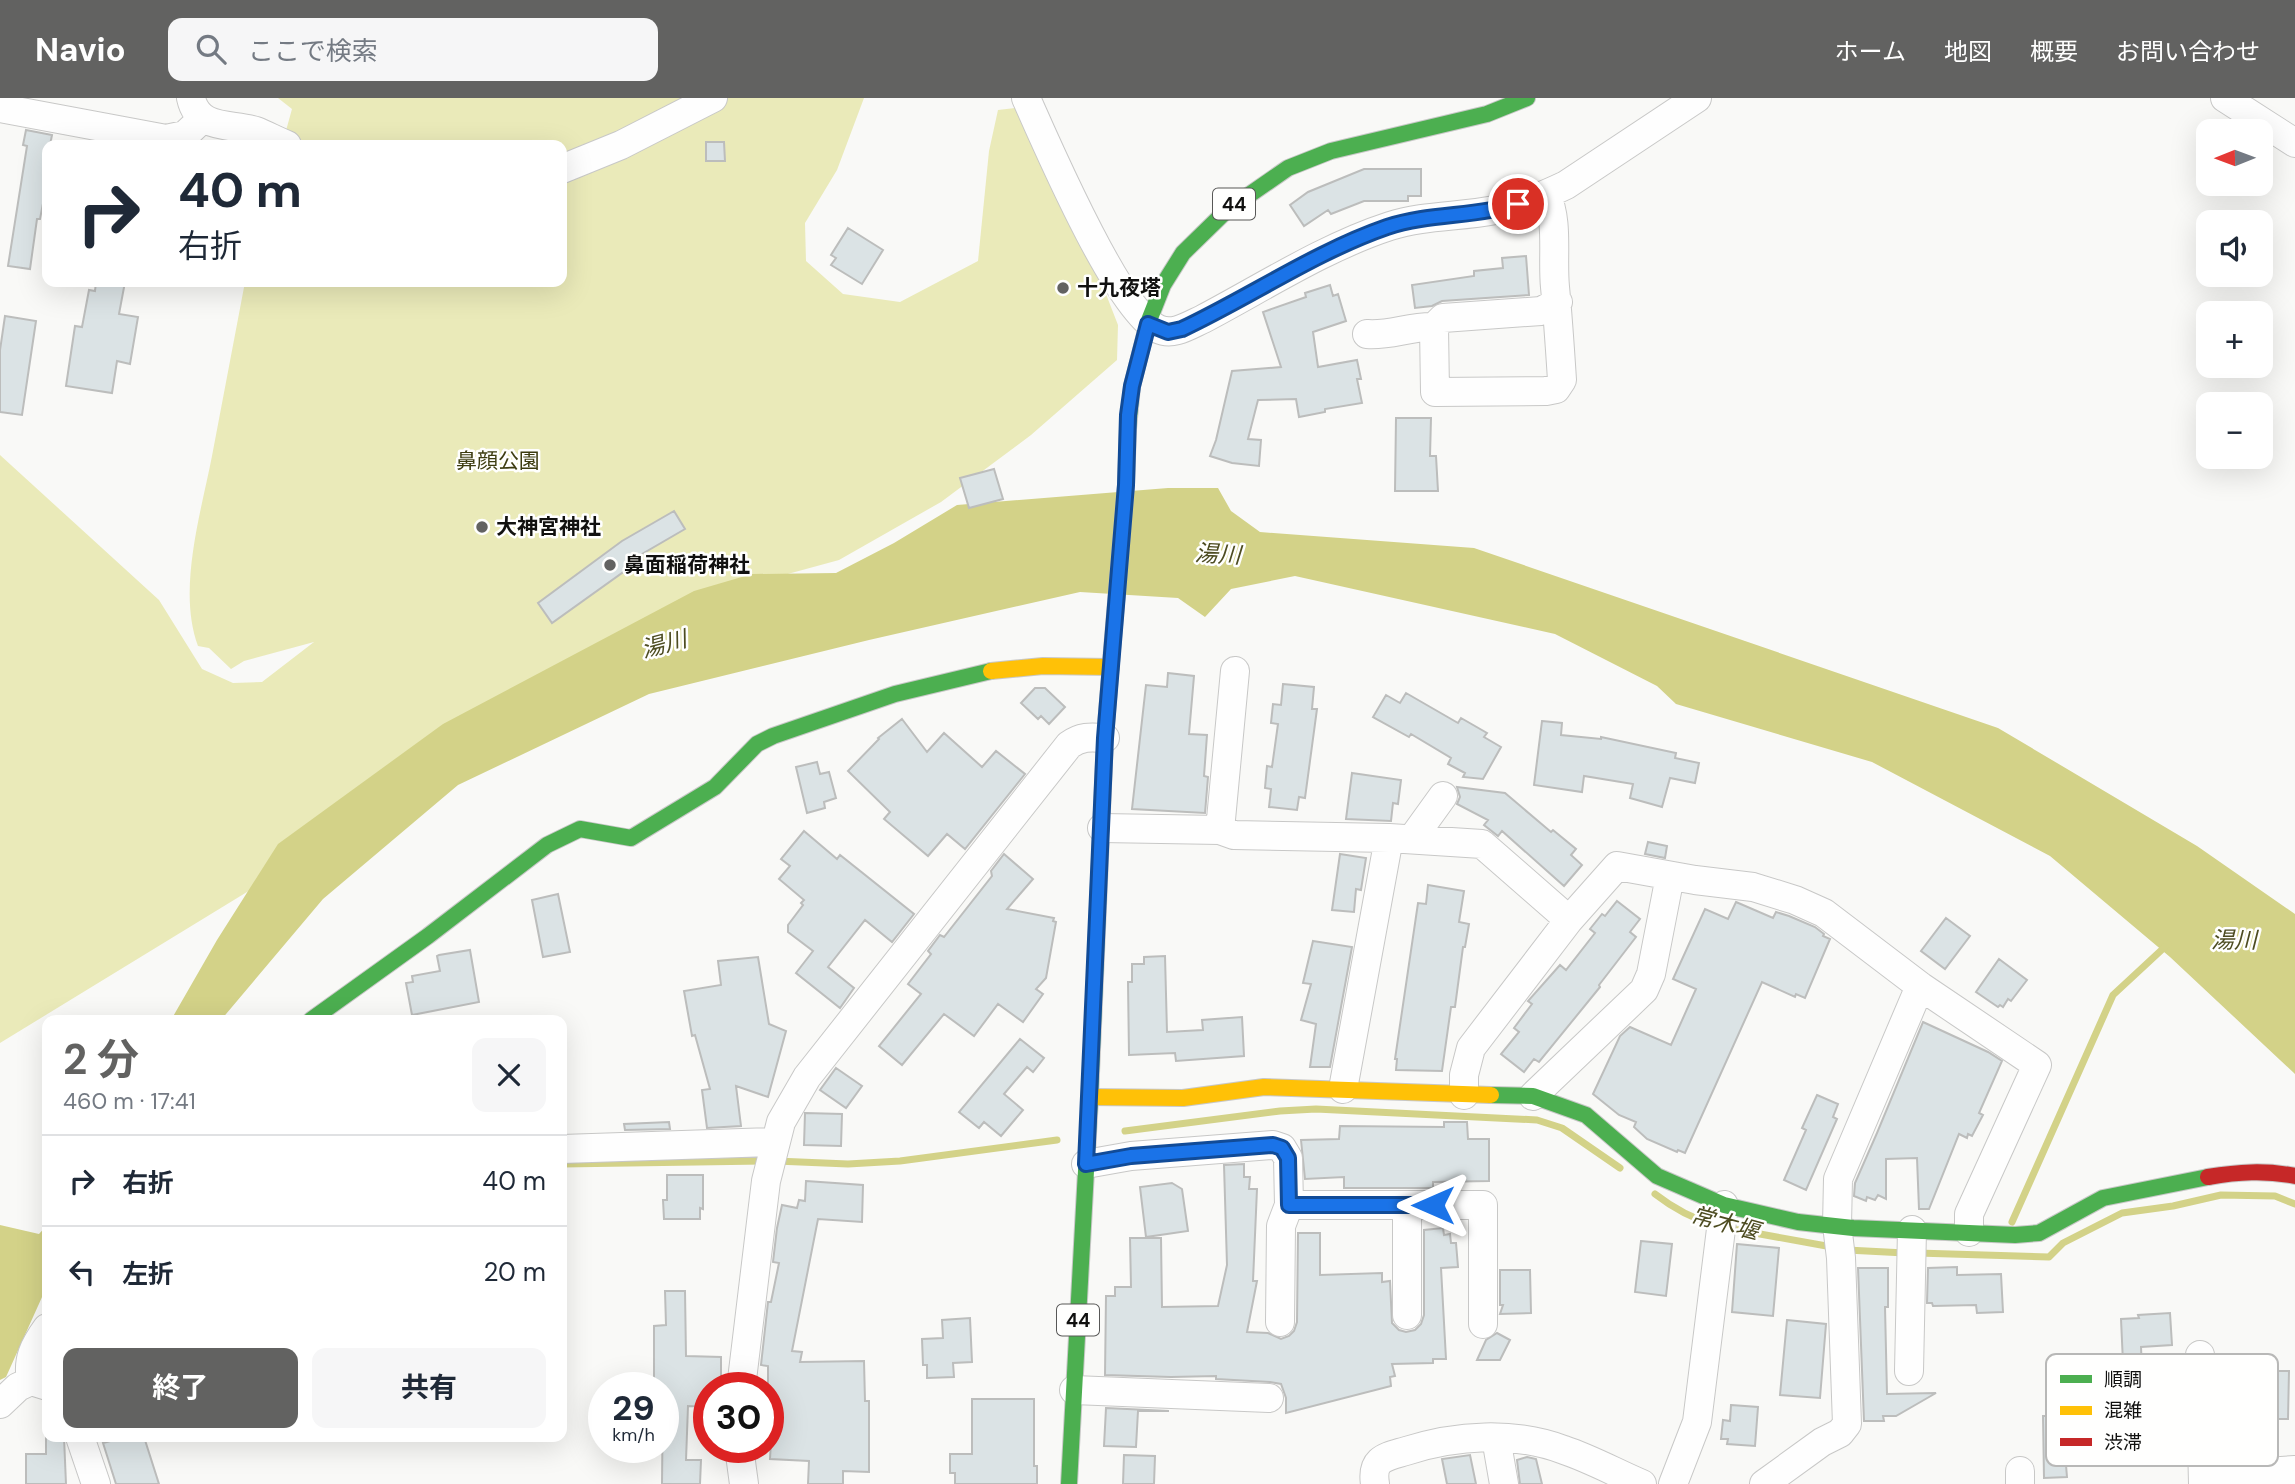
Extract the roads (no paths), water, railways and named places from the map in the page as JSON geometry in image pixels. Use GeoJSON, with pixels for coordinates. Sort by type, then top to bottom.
{"type":"FeatureCollection","features":[{"type":"Feature","properties":{"kind":"street"},"geometry":{"type":"LineString","coordinates":[[567,167],[621,145],[713,98]]}},
{"type":"Feature","properties":{"kind":"street"},"geometry":{"type":"LineString","coordinates":[[1026,98],[1058,169],[1117,283],[1133,308],[1148,324],[1168,332],[1182,329],[1343,244],[1388,227],[1430,218],[1496,210],[1546,194],[1566,185],[1697,98]]}},
{"type":"Feature","properties":{"kind":"street","name":"44"},"geometry":{"type":"LineString","coordinates":[[1069,1484],[1090,1104],[1105,738],[1126,485],[1128,415],[1132,386],[1148,324],[1163,285],[1183,253],[1226,211],[1266,182],[1288,169],[1331,151],[1474,118],[1527,98]]}},
{"type":"Feature","properties":{"kind":"street"},"geometry":{"type":"LineString","coordinates":[[2225,98],[2295,143]]}},
{"type":"Feature","properties":{"kind":"street"},"geometry":{"type":"LineString","coordinates":[[0,108],[166,139],[185,135],[197,108],[215,125],[255,131],[276,140]]}},
{"type":"Feature","properties":{"kind":"street"},"geometry":{"type":"LineString","coordinates":[[1546,194],[1553,209],[1555,288],[1558,302],[1562,380],[1556,388],[1546,391],[1435,392],[1434,327],[1443,318],[1541,311],[1558,302]]}},
{"type":"Feature","properties":{"kind":"street"},"geometry":{"type":"LineString","coordinates":[[1367,334],[1382,336],[1416,326],[1434,327]]}},
{"type":"Feature","properties":{"kind":"street"},"geometry":{"type":"LineString","coordinates":[[319,1015],[547,845],[580,829],[631,838],[715,787],[757,744],[774,736],[880,698],[969,675],[1020,667],[1111,660]]}},
{"type":"Feature","properties":{"kind":"street"},"geometry":{"type":"LineString","coordinates":[[1220,830],[1235,671]]}},
{"type":"Feature","properties":{"kind":"street"},"geometry":{"type":"LineString","coordinates":[[743,1372],[773,1154],[781,1122],[807,1077],[1069,745],[1088,737],[1105,738]]}},
{"type":"Feature","properties":{"kind":"street"},"geometry":{"type":"LineString","coordinates":[[1343,1089],[1400,838],[1443,796]]}},
{"type":"Feature","properties":{"kind":"street"},"geometry":{"type":"LineString","coordinates":[[1102,828],[1220,830],[1234,835],[1400,838],[1482,844],[1569,920]]}},
{"type":"Feature","properties":{"kind":"street"},"geometry":{"type":"LineString","coordinates":[[1464,1095],[1464,1075],[1471,1048],[1569,920],[1617,866],[1753,887],[1796,900],[1824,914],[1920,986],[2037,1065],[1969,1214],[1981,1233]]}},
{"type":"Feature","properties":{"kind":"street"},"geometry":{"type":"LineString","coordinates":[[1533,1096],[1644,990],[1651,974],[1670,876]]}},
{"type":"Feature","properties":{"kind":"street"},"geometry":{"type":"LineString","coordinates":[[1763,1484],[1822,1442],[1840,1433],[1847,1424],[1838,1179],[1920,986]]}},
{"type":"Feature","properties":{"kind":"street"},"geometry":{"type":"LineString","coordinates":[[1090,1104],[1183,1098],[1264,1087],[1533,1096],[1586,1115],[1657,1175],[1722,1221],[1798,1222],[1839,1240],[1912,1244],[1981,1233],[2039,1233],[2103,1198],[2236,1172],[2270,1171],[2295,1176]]}},
{"type":"Feature","properties":{"kind":"street"},"geometry":{"type":"LineString","coordinates":[[1086,1160],[1273,1145],[1282,1148],[1288,1158],[1289,1205],[1281,1226],[1280,1322]]}},
{"type":"Feature","properties":{"kind":"street"},"geometry":{"type":"LineString","coordinates":[[567,1149],[773,1154]]}},
{"type":"Feature","properties":{"kind":"street"},"geometry":{"type":"LineString","coordinates":[[1289,1205],[1483,1205],[1483,1324]]}},
{"type":"Feature","properties":{"kind":"street"},"geometry":{"type":"LineString","coordinates":[[1407,1315],[1408,1205]]}},
{"type":"Feature","properties":{"kind":"street"},"geometry":{"type":"LineString","coordinates":[[1673,1484],[1697,1422],[1722,1221]]}},
{"type":"Feature","properties":{"kind":"street"},"geometry":{"type":"LineString","coordinates":[[1909,1371],[1912,1244]]}},
{"type":"Feature","properties":{"kind":"street"},"geometry":{"type":"LineString","coordinates":[[0,1404],[18,1387],[39,1384],[28,1366],[33,1348],[42,1335]]}},
{"type":"Feature","properties":{"kind":"street"},"geometry":{"type":"LineString","coordinates":[[1074,1390],[1269,1398]]}},
{"type":"Feature","properties":{"kind":"street"},"geometry":{"type":"LineString","coordinates":[[1376,1484],[1375,1468],[1380,1460],[1390,1456],[1447,1440],[1496,1438],[1514,1438],[1564,1450],[1642,1484]]}},
{"type":"Feature","properties":{"kind":"street"},"geometry":{"type":"LineString","coordinates":[[1496,1438],[1504,1484]]}},
{"type":"Feature","properties":{"kind":"street"},"geometry":{"type":"LineString","coordinates":[[82,1442],[96,1484]]}},
{"type":"Feature","properties":{"kind":"street"},"geometry":{"type":"LineString","coordinates":[[741,1463],[744,1484]]}},
{"type":"Feature","properties":{"kind":"street"},"geometry":{"type":"LineString","coordinates":[[2203,1480],[2295,1471]]}},
{"type":"Feature","properties":{"kind":"water","name":"湯川"},"geometry":{"type":"Polygon","coordinates":[[[1168,488],[1218,488],[1231,511],[1260,532],[1474,548],[1998,728],[2197,846],[2295,914],[2295,1074],[2170,957],[2050,856],[1872,762],[1676,704],[1657,686],[1555,634],[1295,576],[1231,589],[1205,617],[1178,598],[1080,592],[649,694],[458,785],[323,899],[225,1015],[174,1015],[217,940],[278,844],[443,724],[694,591],[752,574],[836,573],[894,543],[957,505],[1168,488]]]}},
{"type":"Feature","properties":{"kind":"water"},"geometry":{"type":"Polygon","coordinates":[[[0,1225],[39,1234],[42,1231],[42,1297],[6,1377],[0,1380],[0,1225]]]}},
{"type":"Feature","properties":{"kind":"waterway"},"geometry":{"type":"LineString","coordinates":[[2012,1222],[2113,995],[2168,944]]}},
{"type":"Feature","properties":{"kind":"waterway","name":"常木堰"},"geometry":{"type":"LineString","coordinates":[[1125,1131],[1280,1111],[1316,1109],[1537,1120],[1562,1128],[1620,1168]]}},
{"type":"Feature","properties":{"kind":"waterway"},"geometry":{"type":"LineString","coordinates":[[776,1161],[848,1164],[900,1161],[1057,1140]]}},
{"type":"Feature","properties":{"kind":"waterway"},"geometry":{"type":"LineString","coordinates":[[567,1164],[764,1161]]}},
{"type":"Feature","properties":{"kind":"waterway","name":"常木堰"},"geometry":{"type":"LineString","coordinates":[[1655,1194],[1699,1220],[1715,1225]]}},
{"type":"Feature","properties":{"kind":"waterway","name":"常木堰"},"geometry":{"type":"LineString","coordinates":[[1917,1253],[2049,1257],[2063,1243],[2122,1213],[2173,1206],[2221,1195],[2275,1196],[2295,1204]]}},
{"type":"Feature","properties":{"kind":"waterway","name":"常木堰"},"geometry":{"type":"LineString","coordinates":[[1727,1228],[1832,1247]]}},
{"type":"Feature","properties":{"kind":"waterway","name":"常木堰"},"geometry":{"type":"LineString","coordinates":[[1847,1250],[1905,1253]]}},
{"type":"Feature","properties":{"kind":"place","name":"十九夜塔"},"geometry":{"type":"Point","coordinates":[1063,288]}},
{"type":"Feature","properties":{"kind":"place","name":"大神宮神社"},"geometry":{"type":"Point","coordinates":[482,527]}},
{"type":"Feature","properties":{"kind":"place","name":"鼻面稲荷神社"},"geometry":{"type":"Point","coordinates":[610,565]}},
{"type":"Feature","properties":{"kind":"park label","name":"鼻顔公園"},"geometry":{"type":"Point","coordinates":[498,461]}}]}
